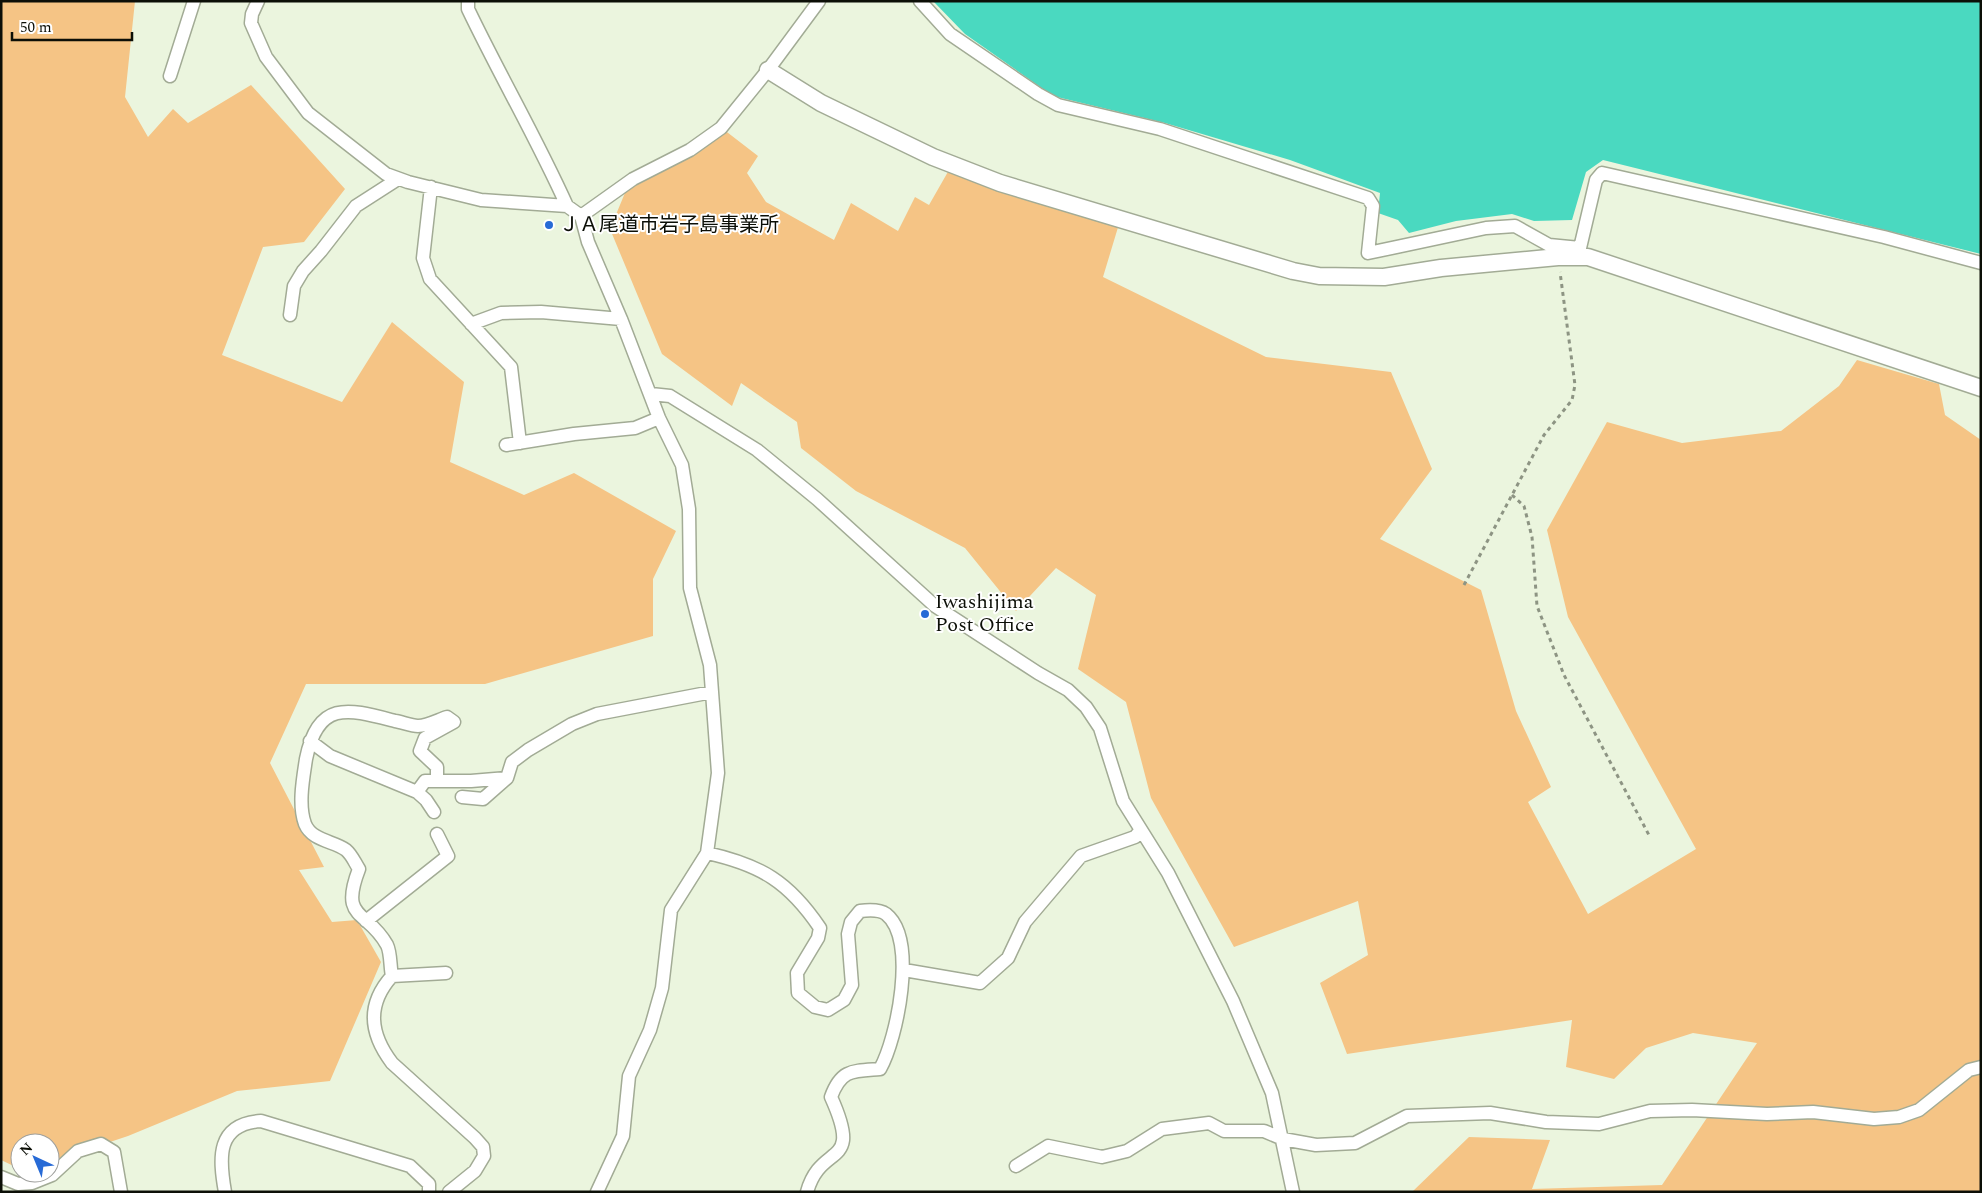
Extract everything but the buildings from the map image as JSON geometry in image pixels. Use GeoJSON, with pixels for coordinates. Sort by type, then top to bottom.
{"type":"FeatureCollection","features":[{"type":"Feature","properties":{"kind":"street"},"geometry":{"type":"LineString","coordinates":[[170,76],[194,1]]}},
{"type":"Feature","properties":{"kind":"street"},"geometry":{"type":"LineString","coordinates":[[258,1],[252,14],[251,23],[254,31],[266,57],[297,100],[308,113],[386,174],[398,179],[481,200],[568,206]]}},
{"type":"Feature","properties":{"kind":"street"},"geometry":{"type":"LineString","coordinates":[[581,216],[633,179],[705,141],[734,114],[819,1]]}},
{"type":"Feature","properties":{"kind":"street"},"geometry":{"type":"LineString","coordinates":[[920,1],[950,34],[1038,94],[1058,105],[1160,129],[1368,198],[1373,206],[1368,253],[1486,228],[1515,226],[1549,245],[1580,248],[1596,180],[1602,172],[1884,237],[1981,263]]}},
{"type":"Feature","properties":{"kind":"street"},"geometry":{"type":"LineString","coordinates":[[465,4],[496,69],[535,139],[568,206],[581,216],[588,242],[621,319],[659,418],[682,465],[689,509],[690,588],[710,665],[718,773],[707,853],[671,910],[662,988],[650,1030],[629,1076],[623,1136],[597,1192]]}},
{"type":"Feature","properties":{"kind":"street"},"geometry":{"type":"LineString","coordinates":[[768,70],[821,102],[933,157],[1000,183],[1294,271],[1327,276],[1384,277],[1440,268],[1558,256],[1588,257],[1626,268],[1981,388]]}},
{"type":"Feature","properties":{"kind":"street"},"geometry":{"type":"LineString","coordinates":[[290,315],[294,286],[303,271],[322,251],[356,206],[398,179]]}},
{"type":"Feature","properties":{"kind":"street"},"geometry":{"type":"LineString","coordinates":[[431,186],[423,258],[430,279],[511,367],[520,443]]}},
{"type":"Feature","properties":{"kind":"street"},"geometry":{"type":"LineString","coordinates":[[470,324],[501,313],[541,312],[621,319]]}},
{"type":"Feature","properties":{"kind":"street"},"geometry":{"type":"LineString","coordinates":[[651,394],[670,396],[757,450],[817,499],[935,606],[1038,673],[1068,690],[1086,707],[1100,728],[1123,801],[1168,873],[1233,1001],[1272,1093],[1293,1192]]}},
{"type":"Feature","properties":{"kind":"street"},"geometry":{"type":"LineString","coordinates":[[506,445],[635,428],[659,418]]}},
{"type":"Feature","properties":{"kind":"street"},"geometry":{"type":"LineString","coordinates":[[462,797],[483,798],[507,778],[512,762],[528,750],[572,724],[597,714],[712,692]]}},
{"type":"Feature","properties":{"kind":"street"},"geometry":{"type":"LineString","coordinates":[[392,976],[388,946],[366,921],[357,915],[352,903],[351,890],[359,869],[353,858],[345,849],[317,837],[306,826],[303,814],[302,781],[310,740],[326,718],[343,710],[357,711],[417,726],[447,717],[454,722],[425,738],[420,751],[437,766],[437,780]]}},
{"type":"Feature","properties":{"kind":"street"},"geometry":{"type":"LineString","coordinates":[[310,740],[330,756],[417,792],[426,800],[434,812]]}},
{"type":"Feature","properties":{"kind":"street"},"geometry":{"type":"LineString","coordinates":[[417,792],[425,780],[471,781],[507,778]]}},
{"type":"Feature","properties":{"kind":"street"},"geometry":{"type":"LineString","coordinates":[[904,970],[980,983],[1008,958],[1024,922],[1081,856],[1135,837],[1141,830]]}},
{"type":"Feature","properties":{"kind":"street"},"geometry":{"type":"LineString","coordinates":[[366,921],[448,856],[437,834]]}},
{"type":"Feature","properties":{"kind":"street"},"geometry":{"type":"LineString","coordinates":[[707,853],[739,860],[777,880],[804,905],[820,928],[818,938],[797,973],[798,993],[815,1007],[828,1010],[844,1000],[852,985],[848,934],[851,922],[860,911],[871,910],[886,913],[896,927],[904,970],[902,992],[886,1059],[880,1069],[849,1071],[836,1083],[831,1097],[842,1121],[845,1137],[841,1150],[818,1169],[809,1182],[807,1192]]}},
{"type":"Feature","properties":{"kind":"street"},"geometry":{"type":"LineString","coordinates":[[446,973],[392,976],[382,988],[372,1020],[382,1050],[392,1063],[483,1147],[484,1156],[475,1171],[449,1192]]}},
{"type":"Feature","properties":{"kind":"street"},"geometry":{"type":"LineString","coordinates":[[1016,1166],[1048,1146],[1102,1157],[1127,1151],[1162,1128],[1209,1123],[1224,1131],[1264,1131],[1283,1139],[1316,1145],[1355,1143],[1407,1116],[1490,1113],[1546,1122],[1599,1124],[1650,1111],[1692,1110],[1767,1114],[1813,1112],[1874,1119],[1899,1117],[1919,1110],[1969,1070],[1981,1067]]}},
{"type":"Feature","properties":{"kind":"street"},"geometry":{"type":"LineString","coordinates":[[225,1192],[220,1162],[223,1146],[233,1130],[248,1122],[260,1121],[410,1166],[429,1184],[429,1192]]}},
{"type":"Feature","properties":{"kind":"street"},"geometry":{"type":"LineString","coordinates":[[1,1177],[18,1184],[32,1183],[52,1175],[78,1152],[101,1144],[114,1152],[121,1192]]}},
{"type":"Feature","properties":{"kind":"path"},"geometry":{"type":"LineString","coordinates":[[1464,585],[1544,435],[1572,400],[1575,386],[1558,256]]}},
{"type":"Feature","properties":{"kind":"path"},"geometry":{"type":"LineString","coordinates":[[1512,495],[1524,506],[1532,537],[1537,606],[1564,675],[1650,837]]}},
{"type":"Feature","properties":{"kind":"shaded area"},"geometry":{"type":"Polygon","coordinates":[[[1,1],[135,1],[125,97],[148,137],[173,109],[188,123],[251,85],[345,189],[304,242],[263,247],[222,355],[342,402],[392,322],[464,382],[450,462],[524,495],[574,473],[676,531],[653,579],[653,636],[485,684],[306,684],[270,763],[324,867],[299,870],[332,922],[357,920],[381,962],[330,1081],[237,1091],[128,1136],[60,1159],[60,1133],[10,1133],[10,1164],[1,1160],[1,1]]]}},
{"type":"Feature","properties":{"kind":"shaded area"},"geometry":{"type":"Polygon","coordinates":[[[723,129],[758,156],[747,173],[766,202],[834,240],[851,203],[898,231],[915,197],[929,205],[949,170],[1119,224],[1103,277],[1266,357],[1391,372],[1432,469],[1380,539],[1481,590],[1516,711],[1551,787],[1528,802],[1588,914],[1696,849],[1568,617],[1547,530],[1607,422],[1682,443],[1781,431],[1839,386],[1857,360],[1939,384],[1945,415],[1981,440],[1981,1192],[1408,1192],[1413,1191],[1469,1137],[1550,1140],[1532,1189],[1662,1185],[1757,1043],[1693,1033],[1646,1048],[1614,1079],[1566,1067],[1572,1020],[1347,1054],[1320,983],[1368,955],[1358,901],[1234,947],[1151,798],[1126,702],[1078,669],[1096,595],[1056,568],[1016,611],[965,548],[856,491],[801,448],[797,422],[741,383],[732,406],[662,354],[610,229],[627,188],[723,129]]]}},
{"type":"Feature","properties":{"kind":"water"},"geometry":{"type":"Polygon","coordinates":[[[933,1],[1981,1],[1981,254],[1603,160],[1586,172],[1572,220],[1534,221],[1512,214],[1456,221],[1409,233],[1398,220],[1378,213],[1380,193],[1290,160],[1165,123],[1053,96],[965,34],[933,1]]]}},
{"type":"Feature","properties":{"kind":"place","name":"ＪＡ尾道市岩子島事業所"},"geometry":{"type":"Point","coordinates":[549,225]}},
{"type":"Feature","properties":{"kind":"place","name":"Iwashijima Post Office"},"geometry":{"type":"Point","coordinates":[925,614]}}]}
